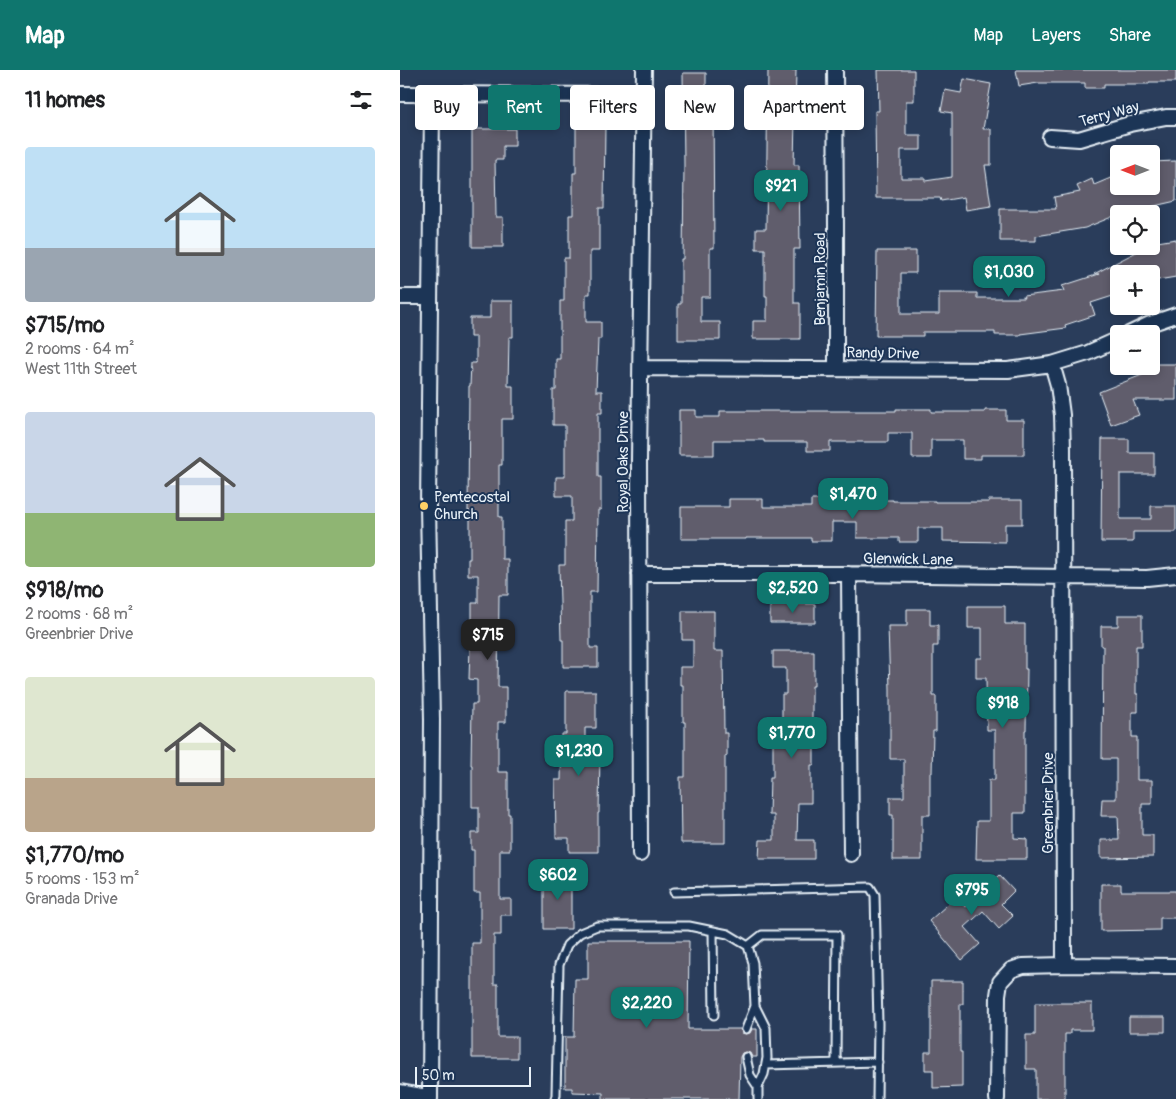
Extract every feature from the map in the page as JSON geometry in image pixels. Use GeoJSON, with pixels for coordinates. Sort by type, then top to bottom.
{"type":"FeatureCollection","features":[{"type":"Feature","properties":{"kind":"main road"},"geometry":{"type":"LineString","coordinates":[[400,1095],[422,1099]]}},
{"type":"Feature","properties":{"kind":"street","name":"Royal Oaks Drive"},"geometry":{"type":"LineString","coordinates":[[644,70],[644,85]]}},
{"type":"Feature","properties":{"kind":"street","name":"Benjamin Road"},"geometry":{"type":"LineString","coordinates":[[835,70],[836,369]]}},
{"type":"Feature","properties":{"kind":"street"},"geometry":{"type":"LineString","coordinates":[[400,94],[415,94]]}},
{"type":"Feature","properties":{"kind":"street"},"geometry":{"type":"LineString","coordinates":[[478,94],[570,95]]}},
{"type":"Feature","properties":{"kind":"street","name":"Terry Way"},"geometry":{"type":"LineString","coordinates":[[1050,137],[1079,139],[1130,124],[1166,117],[1176,117]]}},
{"type":"Feature","properties":{"kind":"street"},"geometry":{"type":"LineString","coordinates":[[430,1099],[432,720],[428,506],[432,130]]}},
{"type":"Feature","properties":{"kind":"street","name":"Royal Oaks Drive"},"geometry":{"type":"LineString","coordinates":[[640,854],[639,460],[644,130]]}},
{"type":"Feature","properties":{"kind":"street"},"geometry":{"type":"LineString","coordinates":[[400,297],[430,297]]}},
{"type":"Feature","properties":{"kind":"street"},"geometry":{"type":"LineString","coordinates":[[1148,325],[1176,315]]}},
{"type":"Feature","properties":{"kind":"street","name":"Randy Drive"},"geometry":{"type":"LineString","coordinates":[[641,368],[1008,370],[1052,364],[1088,353],[1110,343]]}},
{"type":"Feature","properties":{"kind":"street","name":"Greenbrier Drive"},"geometry":{"type":"LineString","coordinates":[[1052,364],[1058,385],[1064,449],[1064,965]]}},
{"type":"Feature","properties":{"kind":"street","name":"Glenwick Lane"},"geometry":{"type":"LineString","coordinates":[[639,574],[849,574],[1147,578],[1176,575]]}},
{"type":"Feature","properties":{"kind":"street"},"geometry":{"type":"LineString","coordinates":[[849,574],[851,854]]}},
{"type":"Feature","properties":{"kind":"street"},"geometry":{"type":"LineString","coordinates":[[997,1099],[998,995],[1000,982],[1011,970],[1022,966],[1176,966]]}},
{"type":"Feature","properties":{"kind":"lane"},"geometry":{"type":"LineString","coordinates":[[674,892],[870,887],[875,895],[878,1024],[877,1099]]}},
{"type":"Feature","properties":{"kind":"lane"},"geometry":{"type":"LineString","coordinates":[[555,1099],[559,965],[567,945],[580,933],[597,926],[690,926],[728,934],[748,946],[753,963],[755,1006],[766,1028],[766,1065],[758,1087],[758,1099]]}},
{"type":"Feature","properties":{"kind":"lane"},"geometry":{"type":"LineString","coordinates":[[713,930],[714,1015]]}},
{"type":"Feature","properties":{"kind":"lane"},"geometry":{"type":"LineString","coordinates":[[748,946],[762,935],[838,935],[836,1063]]}},
{"type":"Feature","properties":{"kind":"lane"},"geometry":{"type":"LineString","coordinates":[[746,1029],[755,1006]]}},
{"type":"Feature","properties":{"kind":"lane"},"geometry":{"type":"LineString","coordinates":[[746,1058],[750,1075],[758,1087]]}},
{"type":"Feature","properties":{"kind":"lane"},"geometry":{"type":"LineString","coordinates":[[766,1065],[878,1062]]}},
{"type":"Feature","properties":{"kind":"building"},"geometry":{"type":"Polygon","coordinates":[[[768,70],[796,70],[796,85],[768,85],[768,70]]]}},
{"type":"Feature","properties":{"kind":"building"},"geometry":{"type":"Polygon","coordinates":[[[878,70],[914,70],[914,101],[906,101],[906,135],[921,135],[921,150],[901,150],[901,178],[925,178],[925,181],[952,177],[952,113],[941,111],[945,90],[961,93],[964,79],[991,84],[983,129],[991,129],[991,165],[985,165],[991,206],[966,210],[964,197],[941,201],[940,198],[876,198],[875,111],[879,111],[878,70]]]}},
{"type":"Feature","properties":{"kind":"building"},"geometry":{"type":"Polygon","coordinates":[[[1016,70],[1176,70],[1176,82],[1104,84],[1104,88],[1085,88],[1085,83],[1038,83],[1019,86],[1016,70]]]}},
{"type":"Feature","properties":{"kind":"building"},"geometry":{"type":"Polygon","coordinates":[[[683,73],[706,73],[706,85],[683,85],[683,73]]]}},
{"type":"Feature","properties":{"kind":"building"},"geometry":{"type":"Polygon","coordinates":[[[472,130],[515,130],[515,146],[503,146],[503,160],[495,160],[496,217],[503,217],[503,247],[472,247],[472,130]]]}},
{"type":"Feature","properties":{"kind":"building"},"geometry":{"type":"Polygon","coordinates":[[[576,130],[605,130],[604,208],[599,208],[599,251],[590,251],[590,294],[586,294],[586,322],[601,322],[601,339],[598,339],[596,391],[602,391],[602,413],[598,413],[598,477],[601,477],[601,510],[598,510],[597,592],[590,592],[590,648],[598,648],[598,667],[563,667],[563,640],[561,640],[559,565],[565,565],[565,521],[572,521],[572,496],[556,496],[556,477],[565,477],[565,425],[553,425],[553,390],[556,390],[556,359],[560,359],[560,301],[564,301],[564,258],[569,258],[569,215],[573,215],[573,173],[576,173],[576,130]]]}},
{"type":"Feature","properties":{"kind":"building"},"geometry":{"type":"Polygon","coordinates":[[[684,130],[713,130],[714,248],[710,248],[710,297],[701,297],[701,322],[720,322],[720,340],[678,340],[678,304],[681,304],[681,259],[683,259],[684,130]]]}},
{"type":"Feature","properties":{"kind":"building"},"geometry":{"type":"Polygon","coordinates":[[[767,130],[795,130],[794,165],[799,165],[800,249],[794,249],[794,303],[800,303],[800,339],[753,339],[753,321],[767,321],[765,249],[756,249],[756,229],[766,229],[767,130]]]}},
{"type":"Feature","properties":{"kind":"building"},"geometry":{"type":"Polygon","coordinates":[[[1176,161],[1176,201],[1158,205],[1110,205],[1110,218],[1085,228],[1036,236],[1036,241],[1000,241],[1000,209],[1056,209],[1054,197],[1080,192],[1077,186],[1092,179],[1094,185],[1110,178],[1110,195],[1160,195],[1160,162],[1176,161]]]}},
{"type":"Feature","properties":{"kind":"building"},"geometry":{"type":"Polygon","coordinates":[[[1176,239],[1176,277],[1160,280],[1160,265],[1111,265],[1131,255],[1160,255],[1160,242],[1176,239]]]}},
{"type":"Feature","properties":{"kind":"building"},"geometry":{"type":"Polygon","coordinates":[[[877,251],[916,251],[916,273],[901,273],[901,314],[939,314],[939,293],[977,293],[977,298],[1024,298],[1023,296],[1064,291],[1062,286],[1099,274],[1094,274],[1110,266],[1110,297],[1091,303],[1095,315],[1065,325],[1066,328],[1020,335],[995,335],[995,332],[923,332],[923,336],[876,336],[877,251]]]}},
{"type":"Feature","properties":{"kind":"building"},"geometry":{"type":"Polygon","coordinates":[[[490,301],[513,301],[513,337],[509,337],[508,386],[513,386],[513,419],[502,419],[502,465],[499,465],[499,517],[502,517],[502,559],[508,559],[508,595],[499,595],[498,687],[506,687],[506,722],[498,722],[498,772],[508,772],[508,814],[510,814],[510,850],[500,850],[500,899],[511,899],[511,915],[501,915],[501,935],[494,935],[494,984],[498,984],[498,1037],[517,1037],[517,1058],[472,1058],[472,943],[480,943],[480,893],[474,893],[474,850],[471,850],[471,833],[479,833],[479,807],[472,807],[471,765],[472,704],[477,704],[477,680],[469,679],[470,646],[472,646],[472,603],[478,603],[478,575],[468,575],[468,559],[470,559],[470,511],[468,511],[469,386],[471,363],[476,363],[476,337],[470,337],[470,318],[490,318],[490,301]]]}},
{"type":"Feature","properties":{"kind":"building"},"geometry":{"type":"Polygon","coordinates":[[[1160,364],[1176,364],[1176,400],[1133,400],[1139,415],[1111,425],[1099,392],[1142,375],[1160,375],[1160,364]]]}},
{"type":"Feature","properties":{"kind":"building"},"geometry":{"type":"Polygon","coordinates":[[[896,409],[931,409],[931,412],[1006,410],[1006,420],[1024,420],[1024,455],[981,455],[981,459],[963,459],[963,440],[931,440],[931,458],[912,458],[912,433],[888,433],[888,442],[830,442],[830,451],[807,451],[807,442],[714,440],[714,455],[679,455],[679,410],[696,410],[696,417],[720,417],[720,411],[896,411],[896,409]]]}},
{"type":"Feature","properties":{"kind":"building"},"geometry":{"type":"Polygon","coordinates":[[[1102,439],[1129,439],[1129,453],[1154,453],[1154,474],[1120,474],[1120,519],[1151,519],[1151,506],[1176,506],[1176,532],[1133,532],[1133,542],[1101,542],[1102,439]]]}},
{"type":"Feature","properties":{"kind":"building"},"geometry":{"type":"Polygon","coordinates":[[[729,499],[763,499],[763,507],[811,507],[811,500],[989,502],[989,500],[1022,500],[1022,524],[1005,524],[1005,542],[943,541],[943,528],[918,528],[918,542],[899,542],[899,538],[857,538],[857,522],[832,522],[832,541],[811,541],[811,538],[681,539],[681,507],[729,507],[729,499]]]}},
{"type":"Feature","properties":{"kind":"building"},"geometry":{"type":"Polygon","coordinates":[[[770,604],[815,604],[815,623],[770,623],[770,604]]]}},
{"type":"Feature","properties":{"kind":"building"},"geometry":{"type":"Polygon","coordinates":[[[968,606],[1005,606],[1005,624],[1025,624],[1025,669],[1027,669],[1025,813],[1014,813],[1014,838],[1027,839],[1027,859],[976,859],[977,821],[989,821],[989,780],[995,780],[995,730],[987,730],[986,678],[976,678],[976,658],[982,658],[982,628],[968,628],[968,606]]]}},
{"type":"Feature","properties":{"kind":"building"},"geometry":{"type":"Polygon","coordinates":[[[907,609],[930,609],[930,625],[938,625],[938,646],[933,646],[933,696],[936,696],[936,731],[933,731],[932,773],[930,773],[930,815],[922,815],[922,860],[893,860],[893,815],[890,815],[890,797],[904,797],[904,759],[890,759],[888,626],[907,626],[907,609]]]}},
{"type":"Feature","properties":{"kind":"building"},"geometry":{"type":"Polygon","coordinates":[[[682,611],[714,611],[714,651],[723,651],[724,733],[727,733],[727,756],[725,756],[725,843],[681,843],[680,777],[685,777],[685,722],[683,722],[683,685],[680,685],[680,667],[693,667],[693,640],[682,640],[682,611]]]}},
{"type":"Feature","properties":{"kind":"building"},"geometry":{"type":"Polygon","coordinates":[[[1118,615],[1142,615],[1142,646],[1136,646],[1138,712],[1132,712],[1132,737],[1137,737],[1137,780],[1152,780],[1152,804],[1142,804],[1142,835],[1153,835],[1153,857],[1101,858],[1101,840],[1119,840],[1118,816],[1101,816],[1102,799],[1116,799],[1116,759],[1102,759],[1103,646],[1101,646],[1101,626],[1118,626],[1118,615]]]}},
{"type":"Feature","properties":{"kind":"building"},"geometry":{"type":"Polygon","coordinates":[[[773,651],[814,651],[812,736],[814,736],[814,765],[811,765],[811,803],[798,803],[797,840],[814,840],[814,859],[759,859],[760,840],[774,840],[774,815],[769,815],[770,777],[773,777],[773,736],[782,736],[782,694],[786,694],[786,668],[773,668],[773,651]]]}},
{"type":"Feature","properties":{"kind":"building"},"geometry":{"type":"Polygon","coordinates":[[[566,691],[596,691],[596,728],[585,728],[585,752],[600,752],[598,852],[569,852],[569,838],[556,838],[555,780],[561,780],[562,734],[566,734],[566,691]]]}},
{"type":"Feature","properties":{"kind":"building"},"geometry":{"type":"Polygon","coordinates":[[[544,874],[571,874],[571,929],[544,929],[544,874]]]}},
{"type":"Feature","properties":{"kind":"building"},"geometry":{"type":"Polygon","coordinates":[[[999,875],[1014,891],[1001,904],[1013,916],[999,929],[983,911],[965,927],[980,944],[962,960],[929,921],[956,897],[965,907],[999,875]]]}},
{"type":"Feature","properties":{"kind":"building"},"geometry":{"type":"Polygon","coordinates":[[[1101,884],[1121,884],[1121,891],[1176,891],[1176,918],[1160,918],[1160,930],[1101,931],[1101,884]]]}},
{"type":"Feature","properties":{"kind":"building"},"geometry":{"type":"Polygon","coordinates":[[[588,941],[689,941],[688,1029],[741,1029],[742,1033],[746,1034],[750,1033],[752,1029],[757,1029],[757,1057],[752,1057],[750,1053],[745,1052],[740,1057],[739,1099],[603,1099],[603,1093],[572,1092],[572,1088],[565,1088],[565,1037],[574,1037],[575,979],[588,979],[588,941]]]}},
{"type":"Feature","properties":{"kind":"building"},"geometry":{"type":"Polygon","coordinates":[[[931,981],[963,981],[963,1004],[960,1004],[962,1087],[933,1088],[933,1070],[925,1070],[925,1052],[931,1052],[931,981]]]}},
{"type":"Feature","properties":{"kind":"building"},"geometry":{"type":"Polygon","coordinates":[[[1035,1003],[1092,1003],[1092,1030],[1070,1030],[1070,1034],[1065,1034],[1065,1099],[1036,1099],[1036,1069],[1026,1069],[1026,1035],[1035,1035],[1035,1003]]]}},
{"type":"Feature","properties":{"kind":"building"},"geometry":{"type":"Polygon","coordinates":[[[1129,1017],[1165,1017],[1165,1032],[1129,1032],[1129,1017]]]}},
{"type":"Feature","properties":{"kind":"place","name":"Pentecostal Church"},"geometry":{"type":"Point","coordinates":[424,506]}}]}
